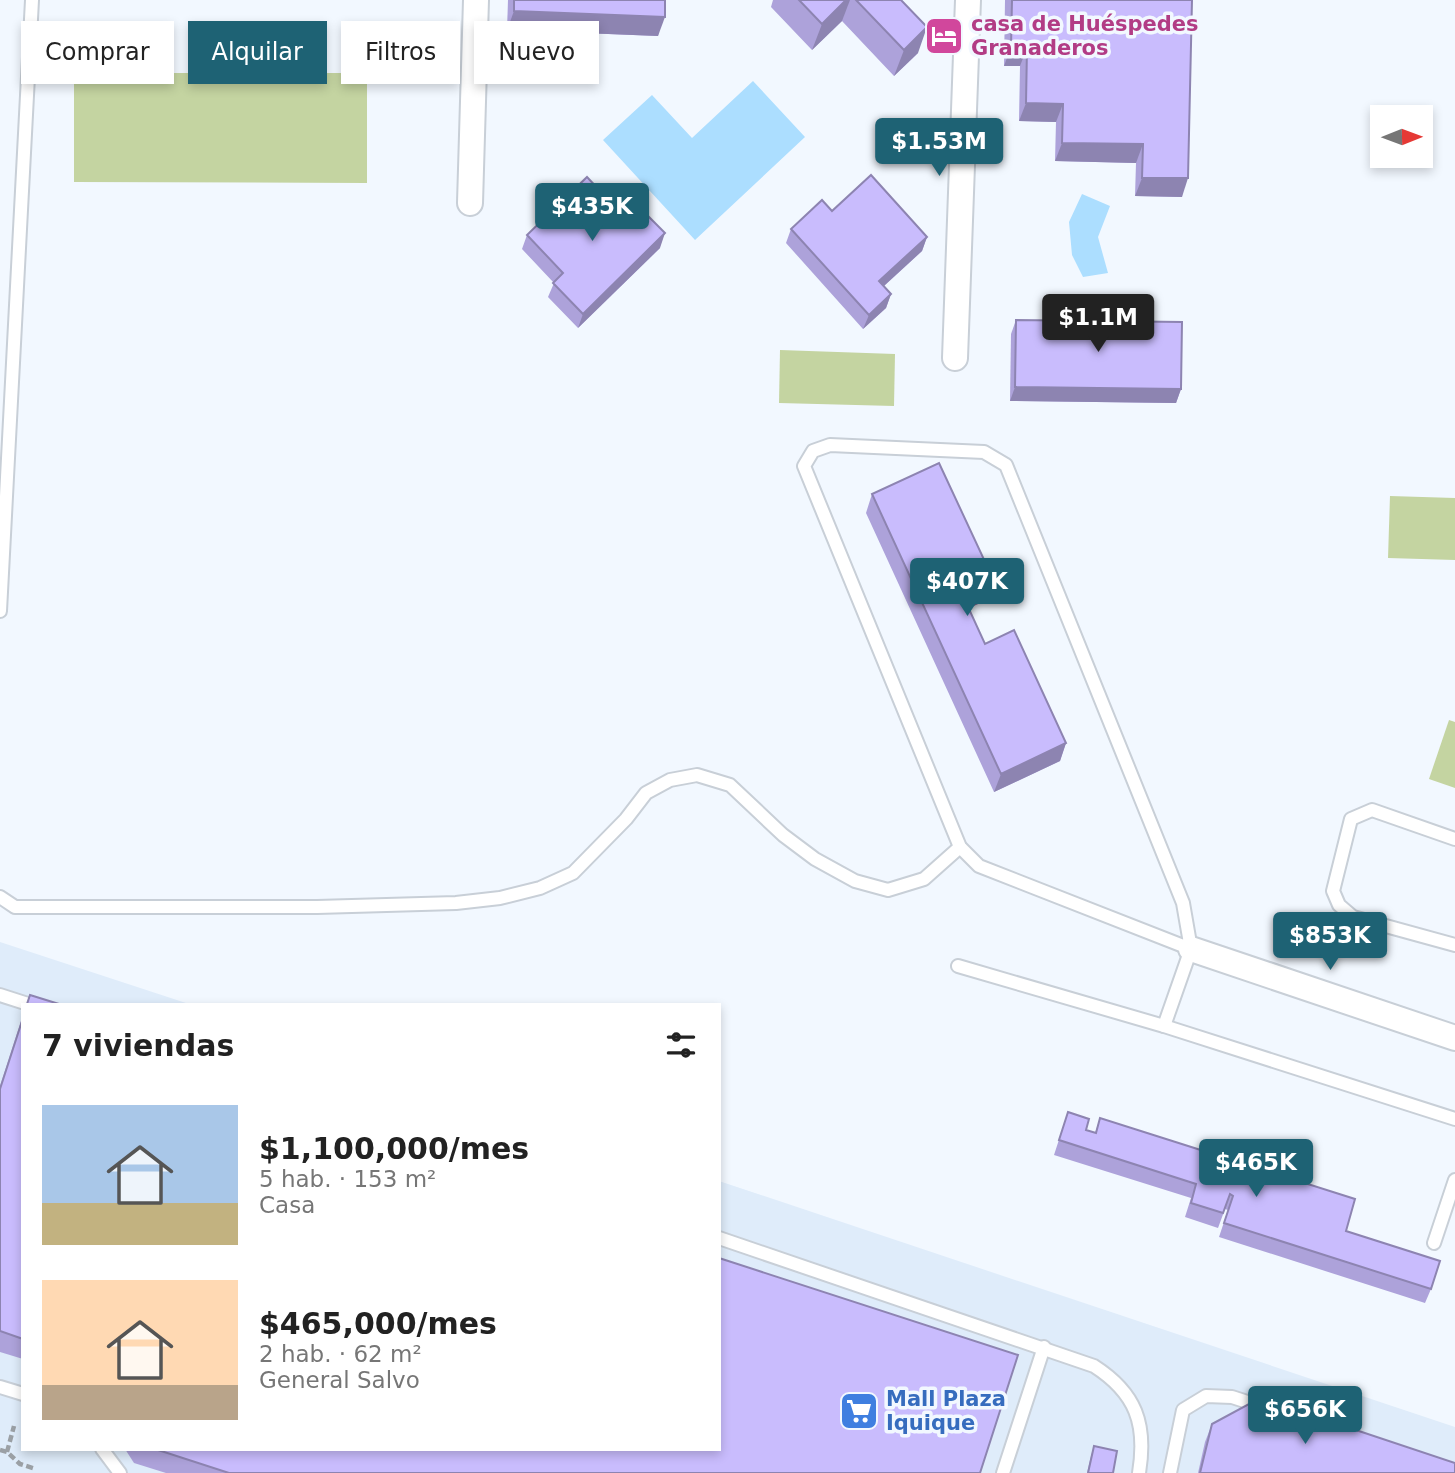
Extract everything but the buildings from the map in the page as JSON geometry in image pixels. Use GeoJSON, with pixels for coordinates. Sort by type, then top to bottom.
{"type":"FeatureCollection","features":[{"type":"Feature","properties":{"kind":"street"},"geometry":{"type":"LineString","coordinates":[[470,203],[476,0]]}},
{"type":"Feature","properties":{"kind":"street"},"geometry":{"type":"LineString","coordinates":[[955,358],[968,0]]}},
{"type":"Feature","properties":{"kind":"street"},"geometry":{"type":"LineString","coordinates":[[1191,949],[1455,1038]]}},
{"type":"Feature","properties":{"kind":"lane"},"geometry":{"type":"LineString","coordinates":[[0,611],[32,0]]}},
{"type":"Feature","properties":{"kind":"lane"},"geometry":{"type":"LineString","coordinates":[[1164,1026],[1191,949],[1183,903],[1006,465],[984,452],[830,445],[813,452],[804,466],[960,847],[979,866],[1191,949]]}},
{"type":"Feature","properties":{"kind":"lane"},"geometry":{"type":"LineString","coordinates":[[0,897],[15,907],[317,906],[456,903],[500,898],[540,887],[573,873],[626,819],[646,793],[670,780],[697,775],[730,785],[783,835],[815,859],[855,881],[888,890],[924,879],[960,847]]}},
{"type":"Feature","properties":{"kind":"lane"},"geometry":{"type":"LineString","coordinates":[[1455,839],[1372,810],[1359,815],[1351,819],[1333,891],[1339,905],[1353,917],[1455,945]]}},
{"type":"Feature","properties":{"kind":"lane"},"geometry":{"type":"LineString","coordinates":[[958,966],[1164,1026],[1455,1119]]}},
{"type":"Feature","properties":{"kind":"lane"},"geometry":{"type":"LineString","coordinates":[[0,995],[25,1003]]}},
{"type":"Feature","properties":{"kind":"lane"},"geometry":{"type":"LineString","coordinates":[[1434,1243],[1455,1180]]}},
{"type":"Feature","properties":{"kind":"lane"},"geometry":{"type":"LineString","coordinates":[[721,1239],[1094,1366],[1113,1378],[1130,1399],[1140,1421],[1143,1450],[1139,1473]]}},
{"type":"Feature","properties":{"kind":"lane"},"geometry":{"type":"LineString","coordinates":[[1003,1473],[1044,1347]]}},
{"type":"Feature","properties":{"kind":"lane"},"geometry":{"type":"LineString","coordinates":[[0,1388],[21,1393]]}},
{"type":"Feature","properties":{"kind":"lane"},"geometry":{"type":"LineString","coordinates":[[1170,1473],[1183,1410],[1206,1396],[1232,1397],[1284,1414]]}},
{"type":"Feature","properties":{"kind":"lane"},"geometry":{"type":"LineString","coordinates":[[104,1451],[120,1473]]}},
{"type":"Feature","properties":{"kind":"path"},"geometry":{"type":"LineString","coordinates":[[7,1452],[14,1426]]}},
{"type":"Feature","properties":{"kind":"path"},"geometry":{"type":"LineString","coordinates":[[0,1450],[7,1452],[20,1464],[36,1469]]}},
{"type":"Feature","properties":{"kind":"shaded area"},"geometry":{"type":"Polygon","coordinates":[[[0,942],[186,1003],[21,1003],[21,1451],[721,1451],[721,1182],[1455,1427],[1455,1473],[0,1473],[0,942]]]}},
{"type":"Feature","properties":{"kind":"green space"},"geometry":{"type":"Polygon","coordinates":[[[174,73],[188,73],[188,84],[327,84],[327,73],[341,73],[341,84],[367,84],[367,183],[74,182],[74,84],[174,84],[174,73]]]}},
{"type":"Feature","properties":{"kind":"green space"},"geometry":{"type":"Polygon","coordinates":[[[780,350],[895,354],[894,406],[779,403],[780,350]]]}},
{"type":"Feature","properties":{"kind":"green space"},"geometry":{"type":"Polygon","coordinates":[[[1390,496],[1455,498],[1455,560],[1388,558],[1390,496]]]}},
{"type":"Feature","properties":{"kind":"green space"},"geometry":{"type":"Polygon","coordinates":[[[1449,720],[1455,722],[1455,788],[1429,779],[1449,720]]]}},
{"type":"Feature","properties":{"kind":"water"},"geometry":{"type":"Polygon","coordinates":[[[753,81],[805,137],[695,240],[603,140],[652,95],[692,138],[753,81]]]}},
{"type":"Feature","properties":{"kind":"water"},"geometry":{"type":"Polygon","coordinates":[[[1082,194],[1110,206],[1098,237],[1108,273],[1083,277],[1072,255],[1069,222],[1082,194]]]}},
{"type":"Feature","properties":{"kind":"place","name":"casa de Huéspedes Granaderos"},"geometry":{"type":"Point","coordinates":[944,36]}},
{"type":"Feature","properties":{"kind":"place","name":"Mall Plaza Iquique"},"geometry":{"type":"Point","coordinates":[859,1411]}}]}
